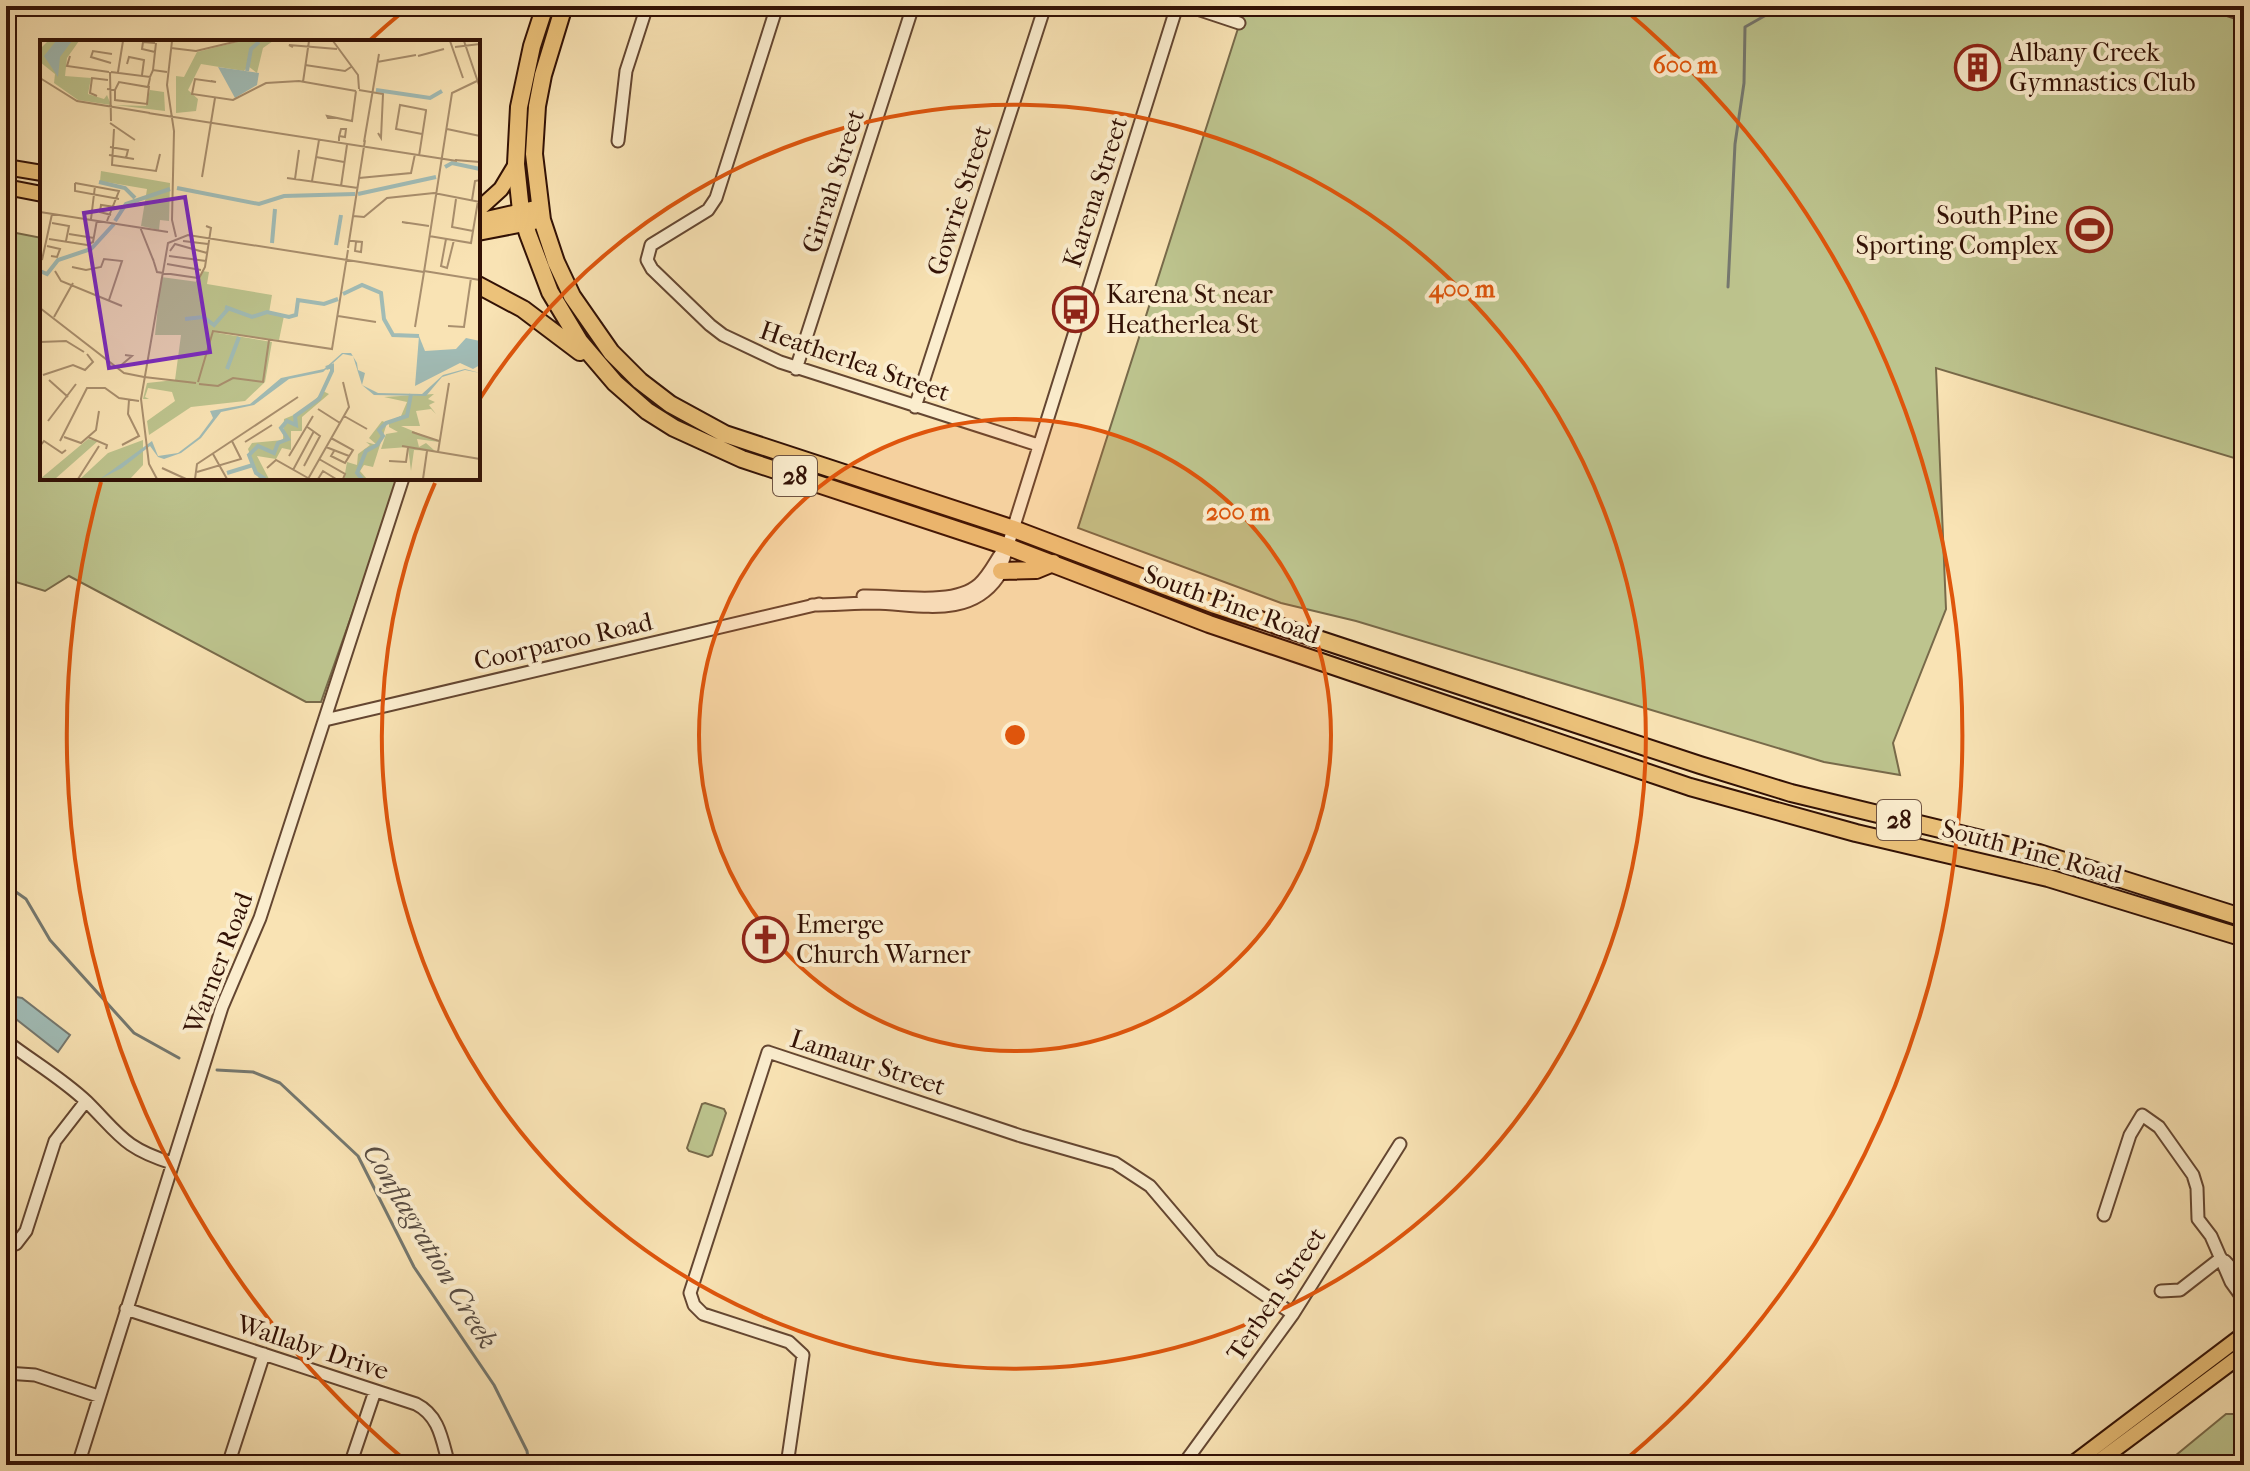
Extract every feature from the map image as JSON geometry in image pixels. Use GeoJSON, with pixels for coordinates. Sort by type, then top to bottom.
{"type":"FeatureCollection","features":[{"type":"Feature","properties":{"kind":"highway","name":"South Pine Road"},"geometry":{"type":"LineString","coordinates":[[545,6],[532,46],[519,107],[516,164],[523,218],[550,292],[574,334],[603,371],[647,411],[674,428],[724,453],[1006,546],[1209,624],[1704,791],[1856,833],[2048,878],[2244,938]]}},
{"type":"Feature","properties":{"kind":"highway","name":"South Pine Road"},"geometry":{"type":"LineString","coordinates":[[564,6],[543,75],[537,106],[534,154],[541,214],[556,262],[572,296],[611,352],[640,381],[670,404],[725,434],[1011,528],[1215,605],[1700,765],[1791,793],[2039,853],[2244,918]]}},
{"type":"Feature","properties":{"kind":"highway"},"geometry":{"type":"LineString","coordinates":[[480,286],[523,309],[603,371]]}},
{"type":"Feature","properties":{"kind":"highway"},"geometry":{"type":"LineString","coordinates":[[1001,571],[1036,570],[1053,563]]}},
{"type":"Feature","properties":{"kind":"main road"},"geometry":{"type":"LineString","coordinates":[[480,208],[501,189],[516,164]]}},
{"type":"Feature","properties":{"kind":"main road"},"geometry":{"type":"LineString","coordinates":[[6,167],[40,173]]}},
{"type":"Feature","properties":{"kind":"main road"},"geometry":{"type":"LineString","coordinates":[[6,187],[40,194]]}},
{"type":"Feature","properties":{"kind":"main road"},"geometry":{"type":"LineString","coordinates":[[480,232],[541,214]]}},
{"type":"Feature","properties":{"kind":"main road"},"geometry":{"type":"LineString","coordinates":[[480,221],[523,218]]}},
{"type":"Feature","properties":{"kind":"main road"},"geometry":{"type":"LineString","coordinates":[[2071,1465],[2244,1334]]}},
{"type":"Feature","properties":{"kind":"main road"},"geometry":{"type":"LineString","coordinates":[[2094,1465],[2244,1353]]}},
{"type":"Feature","properties":{"kind":"street"},"geometry":{"type":"LineString","coordinates":[[618,141],[626,71],[647,6]]}},
{"type":"Feature","properties":{"kind":"street","name":"Heatherlea Street"},"geometry":{"type":"LineString","coordinates":[[777,6],[716,198],[708,210],[651,245],[647,260],[652,269],[723,335],[796,369],[1038,445]]}},
{"type":"Feature","properties":{"kind":"street","name":"Girrah Street"},"geometry":{"type":"LineString","coordinates":[[796,369],[913,6]]}},
{"type":"Feature","properties":{"kind":"street","name":"Gowrie Street"},"geometry":{"type":"LineString","coordinates":[[915,407],[1045,6]]}},
{"type":"Feature","properties":{"kind":"street","name":"Karena Street"},"geometry":{"type":"LineString","coordinates":[[1011,528],[1177,6]]}},
{"type":"Feature","properties":{"kind":"street"},"geometry":{"type":"LineString","coordinates":[[1188,6],[1239,23]]}},
{"type":"Feature","properties":{"kind":"street"},"geometry":{"type":"LineString","coordinates":[[2217,6],[2244,15]]}},
{"type":"Feature","properties":{"kind":"street","name":"Warner Road"},"geometry":{"type":"LineString","coordinates":[[78,1465],[222,1007],[260,918],[402,480]]}},
{"type":"Feature","properties":{"kind":"street","name":"Coorparoo Road"},"geometry":{"type":"LineString","coordinates":[[812,605],[874,603],[957,606],[982,594],[1001,571],[1011,528]]}},
{"type":"Feature","properties":{"kind":"street","name":"Coorparoo Road"},"geometry":{"type":"LineString","coordinates":[[325,720],[844,597],[960,595],[980,583],[1006,546]]}},
{"type":"Feature","properties":{"kind":"street"},"geometry":{"type":"LineString","coordinates":[[6,1041],[86,1101],[117,1136],[131,1146],[172,1163]]}},
{"type":"Feature","properties":{"kind":"street","name":"Lamaur Street"},"geometry":{"type":"LineString","coordinates":[[787,1465],[803,1355],[789,1342],[703,1314],[694,1305],[690,1293],[768,1052],[1021,1136],[1115,1163],[1150,1186],[1213,1260],[1293,1314]]}},
{"type":"Feature","properties":{"kind":"street"},"geometry":{"type":"LineString","coordinates":[[6,1246],[16,1244],[26,1231],[55,1141],[86,1101]]}},
{"type":"Feature","properties":{"kind":"street"},"geometry":{"type":"LineString","coordinates":[[2104,1215],[2130,1135],[2142,1115],[2159,1127],[2193,1175],[2198,1219],[2211,1236],[2231,1282],[2244,1300]]}},
{"type":"Feature","properties":{"kind":"street","name":"Terben Street"},"geometry":{"type":"LineString","coordinates":[[1183,1465],[1293,1314],[1400,1144]]}},
{"type":"Feature","properties":{"kind":"street"},"geometry":{"type":"LineString","coordinates":[[2221,1258],[2244,1282]]}},
{"type":"Feature","properties":{"kind":"street"},"geometry":{"type":"LineString","coordinates":[[2161,1291],[2180,1290],[2221,1258]]}},
{"type":"Feature","properties":{"kind":"street","name":"Wallaby Drive"},"geometry":{"type":"LineString","coordinates":[[126,1309],[428,1410],[435,1418],[449,1465]]}},
{"type":"Feature","properties":{"kind":"street"},"geometry":{"type":"LineString","coordinates":[[228,1465],[264,1354]]}},
{"type":"Feature","properties":{"kind":"street"},"geometry":{"type":"LineString","coordinates":[[6,1373],[35,1375],[98,1396]]}},
{"type":"Feature","properties":{"kind":"street"},"geometry":{"type":"LineString","coordinates":[[350,1465],[375,1391]]}},
{"type":"Feature","properties":{"kind":"green space"},"geometry":{"type":"Polygon","coordinates":[[[1212,6],[2244,6],[2244,461],[1936,368],[1946,609],[1893,743],[1900,775],[1824,762],[1356,621],[1281,603],[1078,528],[1242,16],[1212,6]]]}},
{"type":"Feature","properties":{"kind":"green space"},"geometry":{"type":"Polygon","coordinates":[[[6,231],[40,238],[40,480],[399,480],[321,702],[306,702],[69,576],[45,591],[6,579],[6,231]]]}},
{"type":"Feature","properties":{"kind":"green space"},"geometry":{"type":"Polygon","coordinates":[[[702,1104],[724,1109],[726,1113],[712,1155],[708,1157],[687,1148],[702,1104]]]}},
{"type":"Feature","properties":{"kind":"green space"},"geometry":{"type":"Polygon","coordinates":[[[2226,1414],[2244,1414],[2244,1465],[2164,1465],[2226,1414]]]}},
{"type":"Feature","properties":{"kind":"water"},"geometry":{"type":"Polygon","coordinates":[[[16,997],[22,998],[70,1035],[58,1052],[7,1012],[16,997]]]}},
{"type":"Feature","properties":{"kind":"waterway"},"geometry":{"type":"LineString","coordinates":[[1728,287],[1735,144],[1744,83],[1745,27],[1782,6]]}},
{"type":"Feature","properties":{"kind":"waterway","name":"Conflagration Creek"},"geometry":{"type":"LineString","coordinates":[[6,885],[26,899],[50,940],[134,1033],[179,1058]]}},
{"type":"Feature","properties":{"kind":"waterway","name":"Conflagration Creek"},"geometry":{"type":"LineString","coordinates":[[217,1070],[253,1072],[280,1083],[358,1156],[414,1267],[494,1385],[527,1451],[529,1465]]}},
{"type":"Feature","properties":{"kind":"place","name":"Albany Creek Gymnastics Club"},"geometry":{"type":"Point","coordinates":[1978,67]}},
{"type":"Feature","properties":{"kind":"place","name":"South Pine Sporting Complex"},"geometry":{"type":"Point","coordinates":[2089,230]}},
{"type":"Feature","properties":{"kind":"place","name":"Karena St near Heatherlea St"},"geometry":{"type":"Point","coordinates":[1075,309]}},
{"type":"Feature","properties":{"kind":"place","name":"Emerge Church Warner"},"geometry":{"type":"Point","coordinates":[765,939]}}]}
